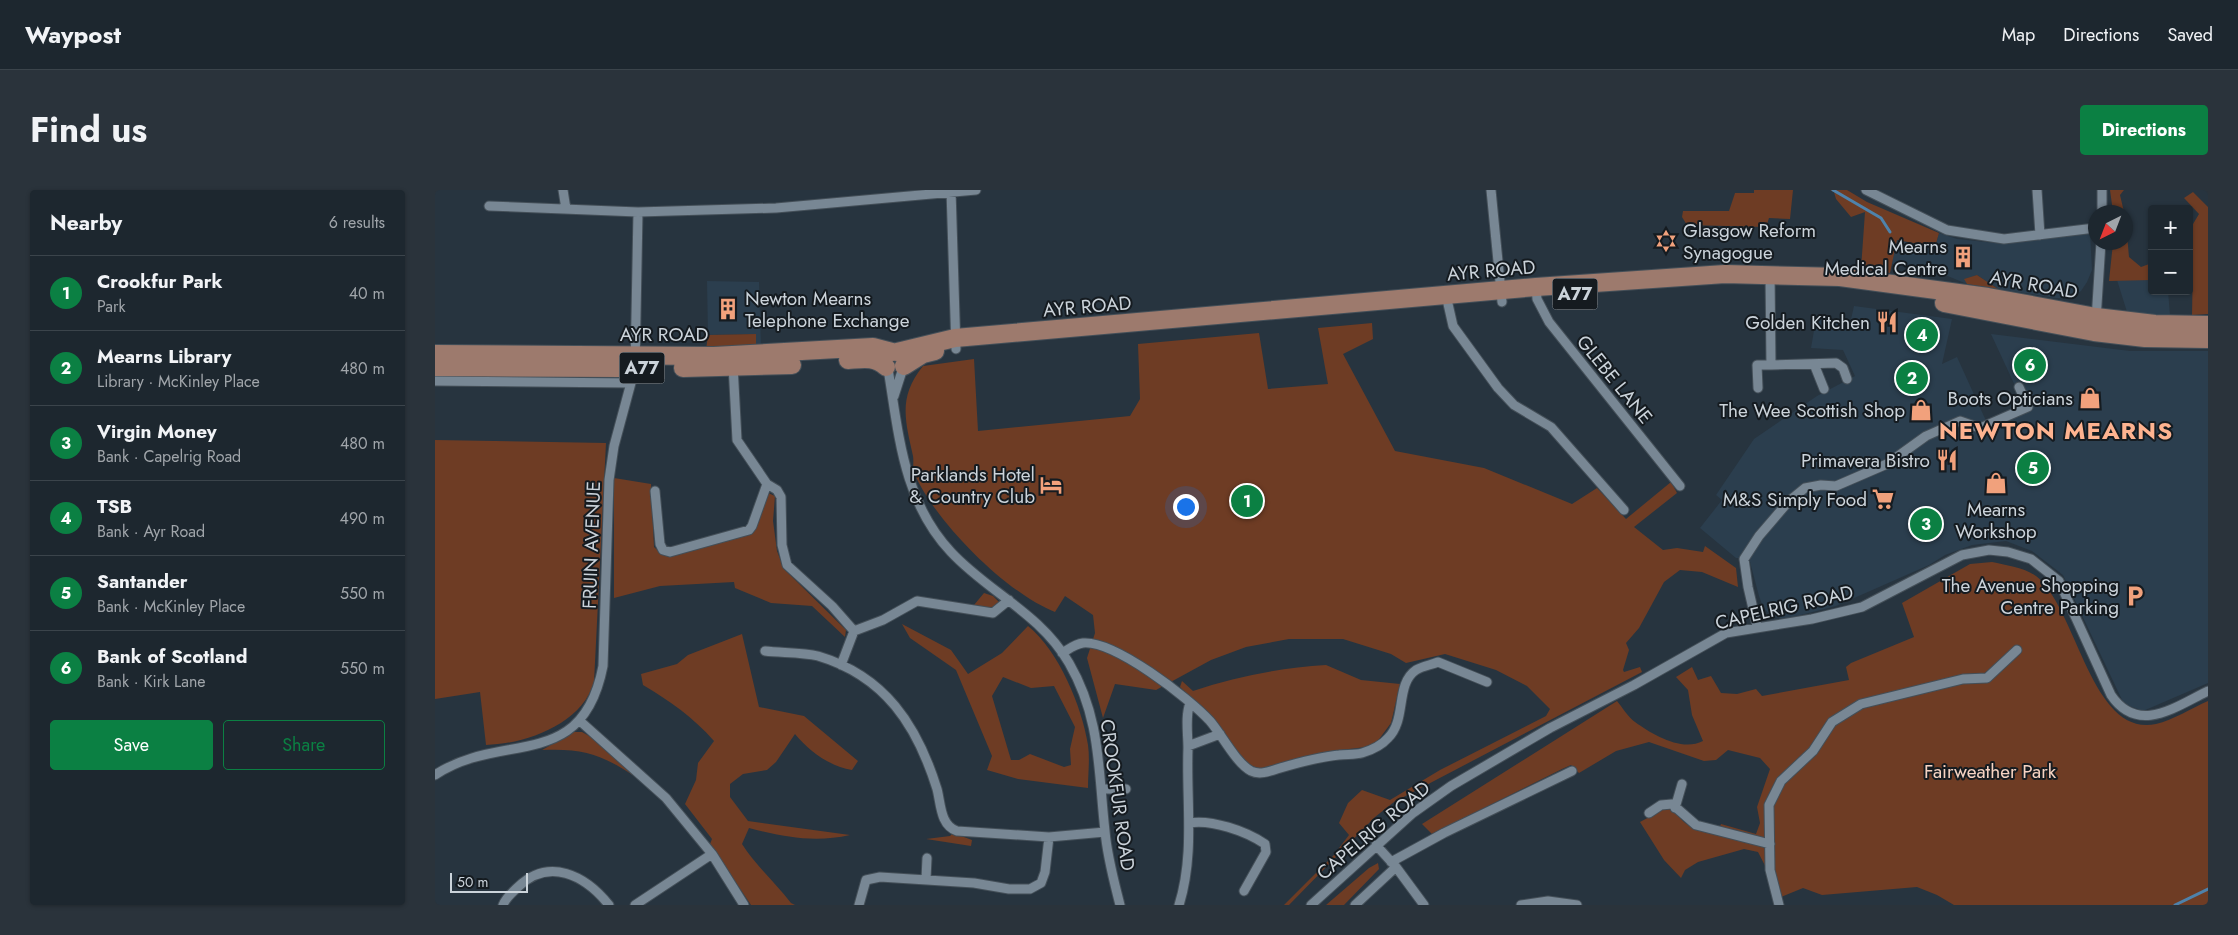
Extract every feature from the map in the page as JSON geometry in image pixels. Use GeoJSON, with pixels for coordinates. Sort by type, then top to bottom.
{"type":"FeatureCollection","features":[{"type":"Feature","properties":{"kind":"main road","name":"AYR ROAD"},"geometry":{"type":"LineString","coordinates":[[435,366],[633,369],[733,361],[868,358],[881,363],[895,362],[956,344],[1446,300],[1537,293],[1840,277],[1988,297],[2145,338],[2208,339]]}},
{"type":"Feature","properties":{"kind":"main road","name":"AYR ROAD"},"geometry":{"type":"LineString","coordinates":[[2095,324],[2208,325]]}},
{"type":"Feature","properties":{"kind":"main road","name":"AYR ROAD"},"geometry":{"type":"LineString","coordinates":[[435,354],[633,369]]}},
{"type":"Feature","properties":{"kind":"street"},"geometry":{"type":"LineString","coordinates":[[563,190],[566,209]]}},
{"type":"Feature","properties":{"kind":"street"},"geometry":{"type":"LineString","coordinates":[[489,206],[638,212],[776,208],[976,190]]}},
{"type":"Feature","properties":{"kind":"street"},"geometry":{"type":"LineString","coordinates":[[1491,190],[1501,296]]}},
{"type":"Feature","properties":{"kind":"street"},"geometry":{"type":"LineString","coordinates":[[1866,190],[1947,230],[2004,239],[2088,229]]}},
{"type":"Feature","properties":{"kind":"street"},"geometry":{"type":"LineString","coordinates":[[2037,190],[2039,236]]}},
{"type":"Feature","properties":{"kind":"street"},"geometry":{"type":"LineString","coordinates":[[2102,205],[2103,190]]}},
{"type":"Feature","properties":{"kind":"street"},"geometry":{"type":"LineString","coordinates":[[951,191],[956,344]]}},
{"type":"Feature","properties":{"kind":"street","name":"FRUIN AVENUE"},"geometry":{"type":"LineString","coordinates":[[435,775],[449,765],[476,756],[550,741],[580,721],[592,704],[603,666],[609,480],[614,446],[633,369],[638,212]]}},
{"type":"Feature","properties":{"kind":"street"},"geometry":{"type":"LineString","coordinates":[[2095,324],[2100,250]]}},
{"type":"Feature","properties":{"kind":"street"},"geometry":{"type":"LineString","coordinates":[[1770,280],[1771,365]]}},
{"type":"Feature","properties":{"kind":"street","name":"GLEBE LANE"},"geometry":{"type":"LineString","coordinates":[[1537,293],[1549,322],[1680,486]]}},
{"type":"Feature","properties":{"kind":"street"},"geometry":{"type":"LineString","coordinates":[[1446,300],[1453,326],[1498,388],[1514,405],[1551,427],[1624,510]]}},
{"type":"Feature","properties":{"kind":"street"},"geometry":{"type":"LineString","coordinates":[[733,361],[737,440],[767,484],[777,490],[781,497],[782,545],[787,565],[832,606],[854,631]]}},
{"type":"Feature","properties":{"kind":"street","name":"CROOKFUR ROAD"},"geometry":{"type":"LineString","coordinates":[[895,362],[893,398],[904,463],[915,498],[930,527],[952,553],[1037,622],[1063,653],[1082,690],[1093,720],[1099,751],[1105,832],[1120,905]]}},
{"type":"Feature","properties":{"kind":"street","name":"CROOKFUR ROAD"},"geometry":{"type":"LineString","coordinates":[[893,398],[895,362]]}},
{"type":"Feature","properties":{"kind":"street"},"geometry":{"type":"LineString","coordinates":[[1757,388],[1757,365],[1836,363],[1843,368],[1847,379]]}},
{"type":"Feature","properties":{"kind":"street"},"geometry":{"type":"LineString","coordinates":[[1814,364],[1824,389]]}},
{"type":"Feature","properties":{"kind":"street","name":"AYR ROAD"},"geometry":{"type":"LineString","coordinates":[[435,381],[633,369]]}},
{"type":"Feature","properties":{"kind":"street"},"geometry":{"type":"LineString","coordinates":[[1757,626],[1744,559],[1759,536],[1789,501],[1805,488],[1821,485],[1836,486],[1887,464],[1925,436],[1960,421],[1980,428],[2027,408],[2019,387]]}},
{"type":"Feature","properties":{"kind":"street"},"geometry":{"type":"LineString","coordinates":[[655,492],[660,544],[663,550],[670,552],[749,530],[767,484]]}},
{"type":"Feature","properties":{"kind":"street","name":"CAPELRIG ROAD"},"geometry":{"type":"LineString","coordinates":[[1311,905],[1413,813],[1451,786],[1550,728],[1634,685],[1726,633],[1757,626],[1812,619],[1862,607],[1962,555],[1989,550],[2008,552],[2031,559],[2059,581],[2111,695],[2120,708],[2129,713],[2146,716],[2163,712],[2208,691]]}},
{"type":"Feature","properties":{"kind":"street"},"geometry":{"type":"LineString","coordinates":[[841,665],[854,631],[883,620],[917,601],[993,613],[1009,600]]}},
{"type":"Feature","properties":{"kind":"street"},"geometry":{"type":"LineString","coordinates":[[1063,653],[1074,645],[1085,643],[1108,648],[1172,686],[1220,734],[1241,764],[1251,771],[1263,773],[1311,760],[1359,754],[1378,747],[1389,738],[1399,723],[1404,691],[1410,677],[1422,668],[1438,662],[1487,682]]}},
{"type":"Feature","properties":{"kind":"street"},"geometry":{"type":"LineString","coordinates":[[1779,905],[1770,870],[1769,805],[1781,780],[1813,752],[1832,722],[1861,704],[1963,680],[1987,678],[2017,650]]}},
{"type":"Feature","properties":{"kind":"street"},"geometry":{"type":"LineString","coordinates":[[765,651],[816,656],[841,665],[871,682],[888,697],[905,717],[918,739],[937,788],[945,823],[950,829],[1049,837],[1105,832]]}},
{"type":"Feature","properties":{"kind":"street"},"geometry":{"type":"LineString","coordinates":[[1179,905],[1188,867],[1190,702]]}},
{"type":"Feature","properties":{"kind":"street"},"geometry":{"type":"LineString","coordinates":[[580,721],[666,798],[713,854],[745,905]]}},
{"type":"Feature","properties":{"kind":"street"},"geometry":{"type":"LineString","coordinates":[[1188,746],[1220,734]]}},
{"type":"Feature","properties":{"kind":"street"},"geometry":{"type":"LineString","coordinates":[[1355,905],[1394,864],[1452,829],[1573,771]]}},
{"type":"Feature","properties":{"kind":"street"},"geometry":{"type":"LineString","coordinates":[[1675,808],[1682,784]]}},
{"type":"Feature","properties":{"kind":"street"},"geometry":{"type":"LineString","coordinates":[[1102,789],[1126,789]]}},
{"type":"Feature","properties":{"kind":"street"},"geometry":{"type":"LineString","coordinates":[[1649,813],[1661,805],[1672,804],[1696,824],[1770,844]]}},
{"type":"Feature","properties":{"kind":"street"},"geometry":{"type":"LineString","coordinates":[[1189,823],[1210,824],[1256,838],[1265,844],[1266,852],[1244,891]]}},
{"type":"Feature","properties":{"kind":"street"},"geometry":{"type":"LineString","coordinates":[[859,905],[866,880],[880,877],[926,879],[1030,889],[1041,883],[1045,872],[1049,837]]}},
{"type":"Feature","properties":{"kind":"street"},"geometry":{"type":"LineString","coordinates":[[1376,845],[1394,864],[1424,905]]}},
{"type":"Feature","properties":{"kind":"street"},"geometry":{"type":"LineString","coordinates":[[635,905],[713,854]]}},
{"type":"Feature","properties":{"kind":"street"},"geometry":{"type":"LineString","coordinates":[[926,879],[927,858]]}},
{"type":"Feature","properties":{"kind":"street"},"geometry":{"type":"LineString","coordinates":[[503,905],[506,898],[526,879],[547,870],[570,874],[588,883],[609,905]]}},
{"type":"Feature","properties":{"kind":"street"},"geometry":{"type":"LineString","coordinates":[[1521,905],[1548,901],[1577,905]]}},
{"type":"Feature","properties":{"kind":"shaded area"},"geometry":{"type":"Polygon","coordinates":[[[2088,232],[2088,250],[2091,250],[2092,270],[2081,291],[2070,298],[2056,298],[1998,289],[1977,275],[1965,279],[1967,284],[1938,272],[1892,264],[1896,240],[1935,247],[1939,233],[1957,239],[2005,244],[2088,232]]]}},
{"type":"Feature","properties":{"kind":"shaded area"},"geometry":{"type":"Polygon","coordinates":[[[2117,280],[2148,280],[2148,295],[2168,295],[2170,315],[2128,315],[2117,280]]]}},
{"type":"Feature","properties":{"kind":"shaded area"},"geometry":{"type":"Polygon","coordinates":[[[707,281],[759,282],[761,348],[756,348],[755,334],[708,335],[707,281]]]}},
{"type":"Feature","properties":{"kind":"shaded area"},"geometry":{"type":"Polygon","coordinates":[[[1854,306],[1952,319],[1942,364],[1957,357],[1987,423],[2024,405],[1991,334],[2130,351],[2208,351],[2208,683],[2143,711],[2124,704],[2063,575],[2032,551],[2006,541],[1972,545],[1945,555],[1929,565],[1836,606],[1785,619],[1771,616],[1763,607],[1749,558],[1736,558],[1700,528],[1722,500],[1716,495],[1754,439],[1817,396],[1855,376],[1843,350],[1811,348],[1816,319],[1850,324],[1854,306]]]}},
{"type":"Feature","properties":{"kind":"green space"},"geometry":{"type":"Polygon","coordinates":[[[1754,190],[1793,190],[1790,219],[1769,218],[1766,227],[1687,225],[1682,217],[1683,211],[1729,211],[1735,193],[1754,193],[1754,190]]]}},
{"type":"Feature","properties":{"kind":"green space"},"geometry":{"type":"Polygon","coordinates":[[[1830,190],[1847,190],[1867,202],[1939,233],[1935,247],[1897,240],[1890,273],[1861,269],[1865,212],[1851,217],[1836,199],[1834,192],[1830,190]]]}},
{"type":"Feature","properties":{"kind":"green space"},"geometry":{"type":"Polygon","coordinates":[[[2110,190],[2124,190],[2120,195],[2122,205],[2112,205],[2110,190]]]}},
{"type":"Feature","properties":{"kind":"green space"},"geometry":{"type":"Polygon","coordinates":[[[2193,192],[2208,207],[2208,314],[2192,315],[2193,224],[2199,214],[2193,205],[2184,198],[2193,192]]]}},
{"type":"Feature","properties":{"kind":"green space"},"geometry":{"type":"Polygon","coordinates":[[[2112,250],[2128,250],[2129,257],[2141,267],[2148,264],[2148,280],[2109,281],[2112,250]]]}},
{"type":"Feature","properties":{"kind":"green space"},"geometry":{"type":"Polygon","coordinates":[[[1977,275],[1998,289],[1967,284],[1964,279],[1977,275]]]}},
{"type":"Feature","properties":{"kind":"green space"},"geometry":{"type":"Polygon","coordinates":[[[1372,323],[1373,339],[1343,354],[1395,451],[1484,468],[1572,504],[1597,488],[1626,519],[1671,482],[1677,493],[1634,527],[1663,550],[1677,548],[1703,552],[1705,546],[1736,568],[1738,587],[1702,572],[1680,570],[1664,582],[1639,628],[1626,643],[1629,650],[1624,672],[1640,667],[1642,672],[1394,802],[1375,817],[1289,905],[1284,905],[1333,856],[1349,835],[1339,823],[1348,803],[1362,790],[1390,800],[1440,770],[1546,716],[1550,709],[1527,686],[1496,670],[1445,654],[1406,663],[1391,654],[1343,639],[1289,639],[1246,647],[1211,660],[1156,690],[1115,684],[1103,718],[1087,658],[1095,633],[1093,615],[1065,596],[1055,612],[1036,603],[995,573],[956,534],[925,494],[914,473],[913,456],[906,420],[907,399],[915,377],[923,366],[974,359],[978,431],[1130,416],[1140,399],[1138,344],[1259,333],[1268,389],[1328,384],[1318,328],[1372,323]]]}},
{"type":"Feature","properties":{"kind":"green space"},"geometry":{"type":"Polygon","coordinates":[[[756,334],[756,348],[706,350],[708,335],[756,334]]]}},
{"type":"Feature","properties":{"kind":"green space"},"geometry":{"type":"Polygon","coordinates":[[[435,440],[606,443],[594,682],[588,697],[578,709],[565,720],[535,736],[502,744],[486,745],[480,692],[435,699],[435,440]]]}},
{"type":"Feature","properties":{"kind":"green space"},"geometry":{"type":"Polygon","coordinates":[[[614,478],[651,484],[654,547],[663,555],[751,534],[759,521],[768,493],[775,496],[773,521],[777,551],[784,569],[846,630],[845,637],[812,606],[771,603],[735,588],[734,582],[660,586],[614,598],[614,478]]]}},
{"type":"Feature","properties":{"kind":"green space","name":"Fairweather Park"},"geometry":{"type":"Polygon","coordinates":[[[1992,562],[2015,567],[2036,576],[2050,592],[2063,615],[2100,692],[2116,711],[2134,723],[2156,724],[2176,717],[2208,701],[2208,905],[1954,905],[1937,895],[1917,887],[1822,895],[1803,888],[1781,897],[1758,852],[1744,849],[1698,862],[1685,870],[1681,878],[1664,860],[1640,822],[1666,808],[1677,812],[1684,822],[1694,828],[1718,832],[1721,824],[1756,834],[1760,823],[1757,807],[1770,769],[1760,758],[1728,750],[1716,760],[1704,761],[1649,742],[1616,751],[1579,773],[1571,765],[1432,834],[1422,824],[1617,701],[1632,720],[1659,737],[1686,744],[1695,744],[1703,741],[1692,715],[1688,690],[1676,677],[1692,667],[1698,680],[1711,676],[1721,693],[1737,694],[1756,689],[1762,696],[1849,680],[1846,667],[1851,663],[1914,637],[1902,603],[1970,564],[1992,562]]]}},
{"type":"Feature","properties":{"kind":"green space"},"geometry":{"type":"Polygon","coordinates":[[[984,593],[993,596],[999,602],[991,609],[974,605],[984,593]]]}},
{"type":"Feature","properties":{"kind":"green space"},"geometry":{"type":"Polygon","coordinates":[[[902,624],[951,650],[968,674],[1002,653],[1028,626],[1050,650],[1075,697],[1088,745],[1088,788],[1018,779],[987,770],[992,756],[956,670],[910,638],[902,624]],[[1003,677],[992,696],[1011,760],[1019,760],[1030,754],[1064,767],[1071,765],[1070,749],[1075,727],[1054,686],[1031,688],[1003,677]]]}},
{"type":"Feature","properties":{"kind":"green space"},"geometry":{"type":"Polygon","coordinates":[[[742,634],[759,707],[804,716],[858,761],[852,770],[835,765],[813,752],[795,734],[776,762],[767,770],[743,774],[730,784],[730,797],[748,821],[850,835],[812,839],[774,834],[749,828],[742,844],[759,867],[791,903],[795,905],[751,905],[710,844],[712,839],[685,804],[696,780],[698,763],[714,741],[681,710],[643,685],[641,674],[677,664],[688,655],[742,634]]]}},
{"type":"Feature","properties":{"kind":"green space"},"geometry":{"type":"Polygon","coordinates":[[[1326,665],[1361,680],[1400,684],[1391,723],[1374,746],[1325,752],[1260,770],[1247,764],[1214,721],[1180,687],[1182,681],[1193,691],[1259,673],[1326,665]]]}},
{"type":"Feature","properties":{"kind":"green space"},"geometry":{"type":"Polygon","coordinates":[[[574,732],[582,732],[591,737],[637,778],[614,764],[593,755],[570,750],[542,750],[574,732]]]}},
{"type":"Feature","properties":{"kind":"green space"},"geometry":{"type":"Polygon","coordinates":[[[953,833],[972,840],[971,846],[926,839],[950,836],[953,833]]]}},
{"type":"Feature","properties":{"kind":"green space"},"geometry":{"type":"Polygon","coordinates":[[[1378,863],[1379,869],[1344,905],[1326,905],[1369,868],[1378,863]]]}},
{"type":"Feature","properties":{"kind":"waterway"},"geometry":{"type":"LineString","coordinates":[[1833,190],[1881,218],[1890,232]]}},
{"type":"Feature","properties":{"kind":"waterway"},"geometry":{"type":"LineString","coordinates":[[2175,905],[2208,889]]}},
{"type":"Feature","properties":{"kind":"place","name":"Glasgow Reform Synagogue"},"geometry":{"type":"Point","coordinates":[1666,241]}},
{"type":"Feature","properties":{"kind":"place","name":"Mearns Medical Centre"},"geometry":{"type":"Point","coordinates":[1963,257]}},
{"type":"Feature","properties":{"kind":"place","name":"Newton Mearns Telephone Exchange"},"geometry":{"type":"Point","coordinates":[728,309]}},
{"type":"Feature","properties":{"kind":"place","name":"Golden Kitchen"},"geometry":{"type":"Point","coordinates":[1887,322]}},
{"type":"Feature","properties":{"kind":"place","name":"TSB"},"geometry":{"type":"Point","coordinates":[1922,335]}},
{"type":"Feature","properties":{"kind":"place","name":"Bank of Scotland"},"geometry":{"type":"Point","coordinates":[2030,365]}},
{"type":"Feature","properties":{"kind":"place","name":"Mearns Library"},"geometry":{"type":"Point","coordinates":[1912,378]}},
{"type":"Feature","properties":{"kind":"place","name":"Boots Opticians"},"geometry":{"type":"Point","coordinates":[2090,398]}},
{"type":"Feature","properties":{"kind":"place","name":"The Wee Scottish Shop"},"geometry":{"type":"Point","coordinates":[1921,410]}},
{"type":"Feature","properties":{"kind":"place","name":"Primavera Bistro"},"geometry":{"type":"Point","coordinates":[1947,460]}},
{"type":"Feature","properties":{"kind":"place","name":"Santander"},"geometry":{"type":"Point","coordinates":[2033,468]}},
{"type":"Feature","properties":{"kind":"place","name":"Mearns Workshop"},"geometry":{"type":"Point","coordinates":[1996,483]}},
{"type":"Feature","properties":{"kind":"place","name":"Parklands Hotel & Country Club"},"geometry":{"type":"Point","coordinates":[1051,485]}},
{"type":"Feature","properties":{"kind":"place","name":"M&S Simply Food"},"geometry":{"type":"Point","coordinates":[1883,499]}},
{"type":"Feature","properties":{"kind":"place","name":"Crookfur Park"},"geometry":{"type":"Point","coordinates":[1247,501]}},
{"type":"Feature","properties":{"kind":"place","name":"Virgin Money"},"geometry":{"type":"Point","coordinates":[1926,524]}},
{"type":"Feature","properties":{"kind":"place","name":"The Avenue Shopping Centre Parking"},"geometry":{"type":"Point","coordinates":[2135,596]}},
{"type":"Feature","properties":{"kind":"district","name":"NEWTON MEARNS"},"geometry":{"type":"Point","coordinates":[2056,431]}}]}
